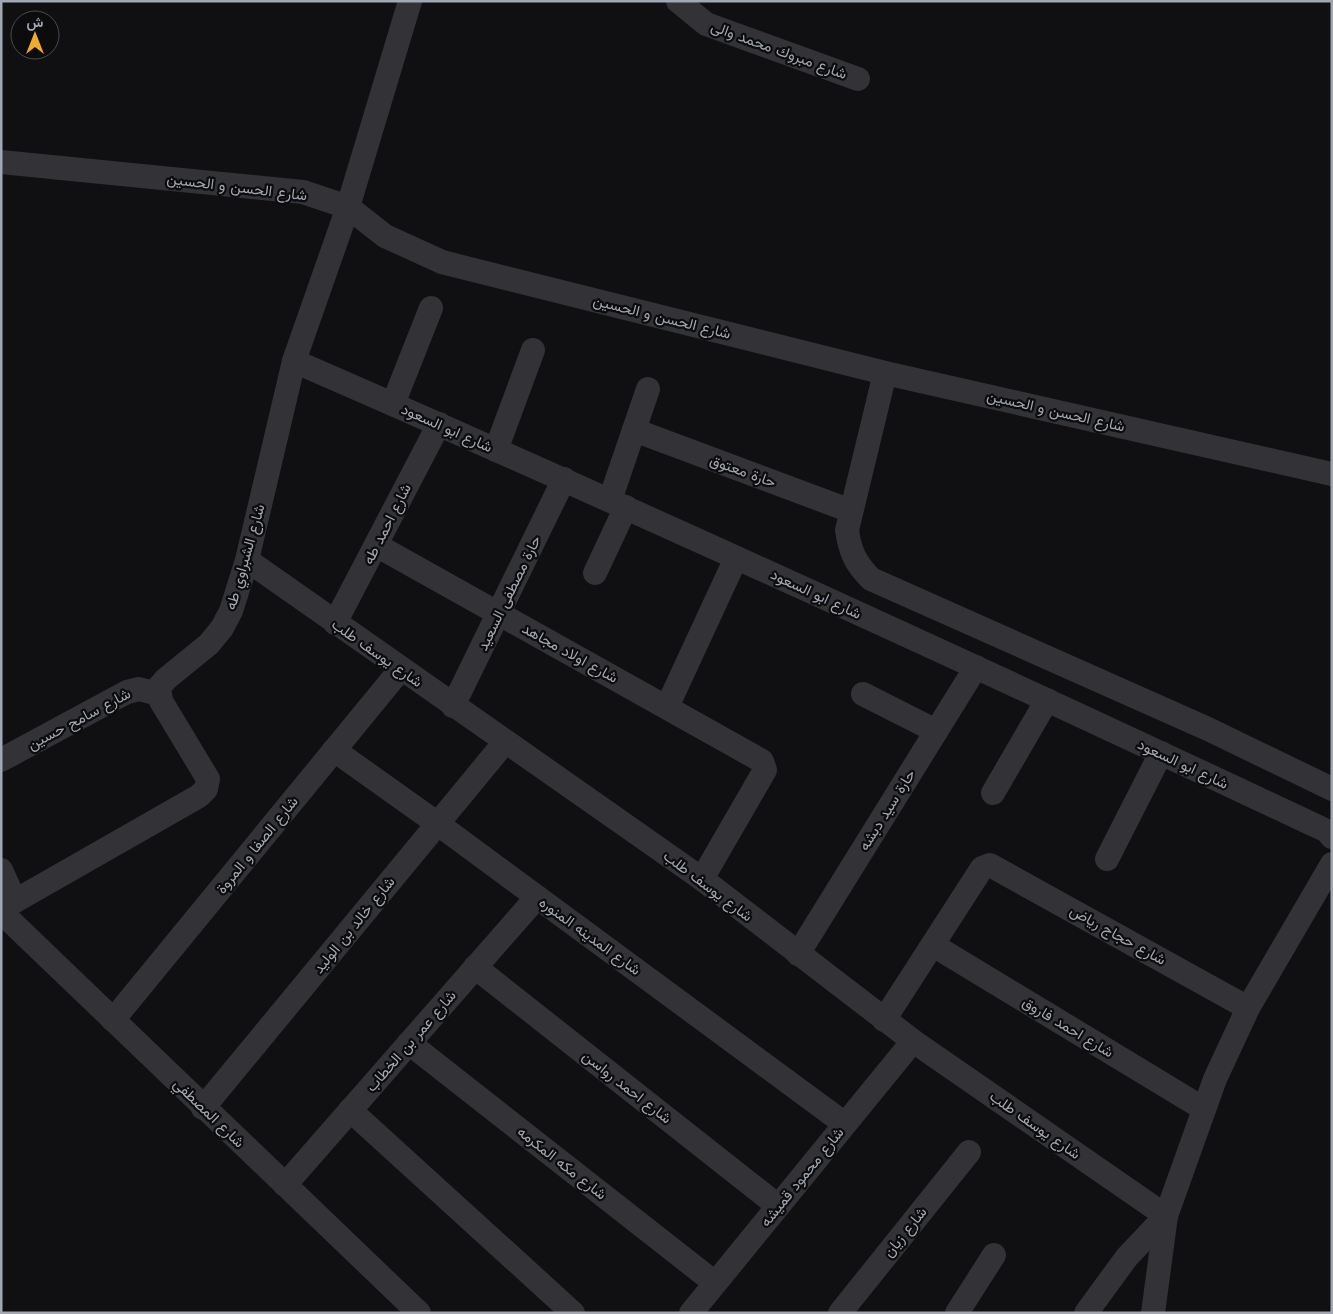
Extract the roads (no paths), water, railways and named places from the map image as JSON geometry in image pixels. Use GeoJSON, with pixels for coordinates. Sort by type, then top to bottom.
{"type":"FeatureCollection","features":[{"type":"Feature","properties":{"kind":"street","name":"شارع الشبراوي طه"},"geometry":{"type":"LineString","coordinates":[[158,694],[159,688],[166,679],[210,644],[222,628],[231,611],[247,560],[294,361],[348,207],[410,1]]}},
{"type":"Feature","properties":{"kind":"street","name":"شارع مبروك محمد والى"},"geometry":{"type":"LineString","coordinates":[[678,1],[706,24],[858,78]]}},
{"type":"Feature","properties":{"kind":"street","name":"شارع الحسن و الحسين"},"geometry":{"type":"LineString","coordinates":[[1,162],[303,192],[348,207],[385,236],[442,262],[885,372],[1332,474]]}},
{"type":"Feature","properties":{"kind":"street"},"geometry":{"type":"LineString","coordinates":[[393,404],[431,308]]}},
{"type":"Feature","properties":{"kind":"street"},"geometry":{"type":"LineString","coordinates":[[496,450],[533,350]]}},
{"type":"Feature","properties":{"kind":"street","name":"شارع ابو السعود"},"geometry":{"type":"LineString","coordinates":[[294,361],[618,503],[976,666],[1327,831],[1332,837]]}},
{"type":"Feature","properties":{"kind":"street"},"geometry":{"type":"LineString","coordinates":[[885,372],[847,530],[850,549],[858,566],[872,579],[1208,729],[1332,789]]}},
{"type":"Feature","properties":{"kind":"street"},"geometry":{"type":"LineString","coordinates":[[595,573],[618,503],[634,430],[648,389]]}},
{"type":"Feature","properties":{"kind":"street","name":"شارع احمد طه"},"geometry":{"type":"LineString","coordinates":[[335,623],[439,424]]}},
{"type":"Feature","properties":{"kind":"street","name":"حارة معتوق"},"geometry":{"type":"LineString","coordinates":[[634,430],[851,511]]}},
{"type":"Feature","properties":{"kind":"street","name":"حارة مصطفى السعيد"},"geometry":{"type":"LineString","coordinates":[[454,706],[564,479]]}},
{"type":"Feature","properties":{"kind":"street","name":"شارع اولاد مجاهد"},"geometry":{"type":"LineString","coordinates":[[376,544],[760,758],[764,770],[702,879]]}},
{"type":"Feature","properties":{"kind":"street"},"geometry":{"type":"LineString","coordinates":[[666,707],[736,558]]}},
{"type":"Feature","properties":{"kind":"street","name":"شارع يوسف طلب"},"geometry":{"type":"LineString","coordinates":[[247,560],[400,670],[702,879],[884,1020],[1166,1216]]}},
{"type":"Feature","properties":{"kind":"street","name":"حارة سيد دبشه"},"geometry":{"type":"LineString","coordinates":[[798,954],[976,666]]}},
{"type":"Feature","properties":{"kind":"street","name":"شارع الصفا و المروة"},"geometry":{"type":"LineString","coordinates":[[113,1020],[400,670]]}},
{"type":"Feature","properties":{"kind":"street","name":"شارع سامح حسين"},"geometry":{"type":"LineString","coordinates":[[1,760],[127,692],[139,689],[158,694]]}},
{"type":"Feature","properties":{"kind":"street"},"geometry":{"type":"LineString","coordinates":[[1,870],[6,908],[199,796],[206,789],[208,780],[176,729],[158,694]]}},
{"type":"Feature","properties":{"kind":"street"},"geometry":{"type":"LineString","coordinates":[[863,694],[936,731]]}},
{"type":"Feature","properties":{"kind":"street"},"geometry":{"type":"LineString","coordinates":[[993,793],[1046,700]]}},
{"type":"Feature","properties":{"kind":"street","name":"شارع خالد بن الوليد"},"geometry":{"type":"LineString","coordinates":[[204,1108],[505,742]]}},
{"type":"Feature","properties":{"kind":"street","name":"شارع المدينه المنوره"},"geometry":{"type":"LineString","coordinates":[[334,750],[438,824],[845,1124]]}},
{"type":"Feature","properties":{"kind":"street"},"geometry":{"type":"LineString","coordinates":[[1106,859],[1160,753]]}},
{"type":"Feature","properties":{"kind":"street"},"geometry":{"type":"LineString","coordinates":[[1153,1313],[1166,1216],[1215,1079],[1248,1008],[1332,864]]}},
{"type":"Feature","properties":{"kind":"street","name":"شارع حجاج رياض"},"geometry":{"type":"LineString","coordinates":[[932,945],[982,868],[987,865],[996,867],[1248,1008]]}},
{"type":"Feature","properties":{"kind":"street","name":"شارع عمر بن الخطاب"},"geometry":{"type":"LineString","coordinates":[[285,1185],[537,897]]}},
{"type":"Feature","properties":{"kind":"street","name":"شارع المصطفي"},"geometry":{"type":"LineString","coordinates":[[6,908],[113,1020],[419,1313]]}},
{"type":"Feature","properties":{"kind":"street"},"geometry":{"type":"LineString","coordinates":[[884,1020],[932,945]]}},
{"type":"Feature","properties":{"kind":"street","name":"شارع احمد فاروق"},"geometry":{"type":"LineString","coordinates":[[932,945],[1204,1109]]}},
{"type":"Feature","properties":{"kind":"street","name":"شارع احمد رواسن"},"geometry":{"type":"LineString","coordinates":[[476,967],[778,1206]]}},
{"type":"Feature","properties":{"kind":"street","name":"شارع محمود قميشه"},"geometry":{"type":"LineString","coordinates":[[691,1313],[913,1041]]}},
{"type":"Feature","properties":{"kind":"street","name":"شارع مكه المكرمه"},"geometry":{"type":"LineString","coordinates":[[409,1043],[715,1283]]}},
{"type":"Feature","properties":{"kind":"street"},"geometry":{"type":"LineString","coordinates":[[350,1110],[572,1313]]}},
{"type":"Feature","properties":{"kind":"street","name":"شارع زيان"},"geometry":{"type":"LineString","coordinates":[[840,1313],[969,1152]]}},
{"type":"Feature","properties":{"kind":"street"},"geometry":{"type":"LineString","coordinates":[[1086,1313],[1127,1257],[1166,1216]]}},
{"type":"Feature","properties":{"kind":"street"},"geometry":{"type":"LineString","coordinates":[[957,1313],[994,1255]]}}]}
